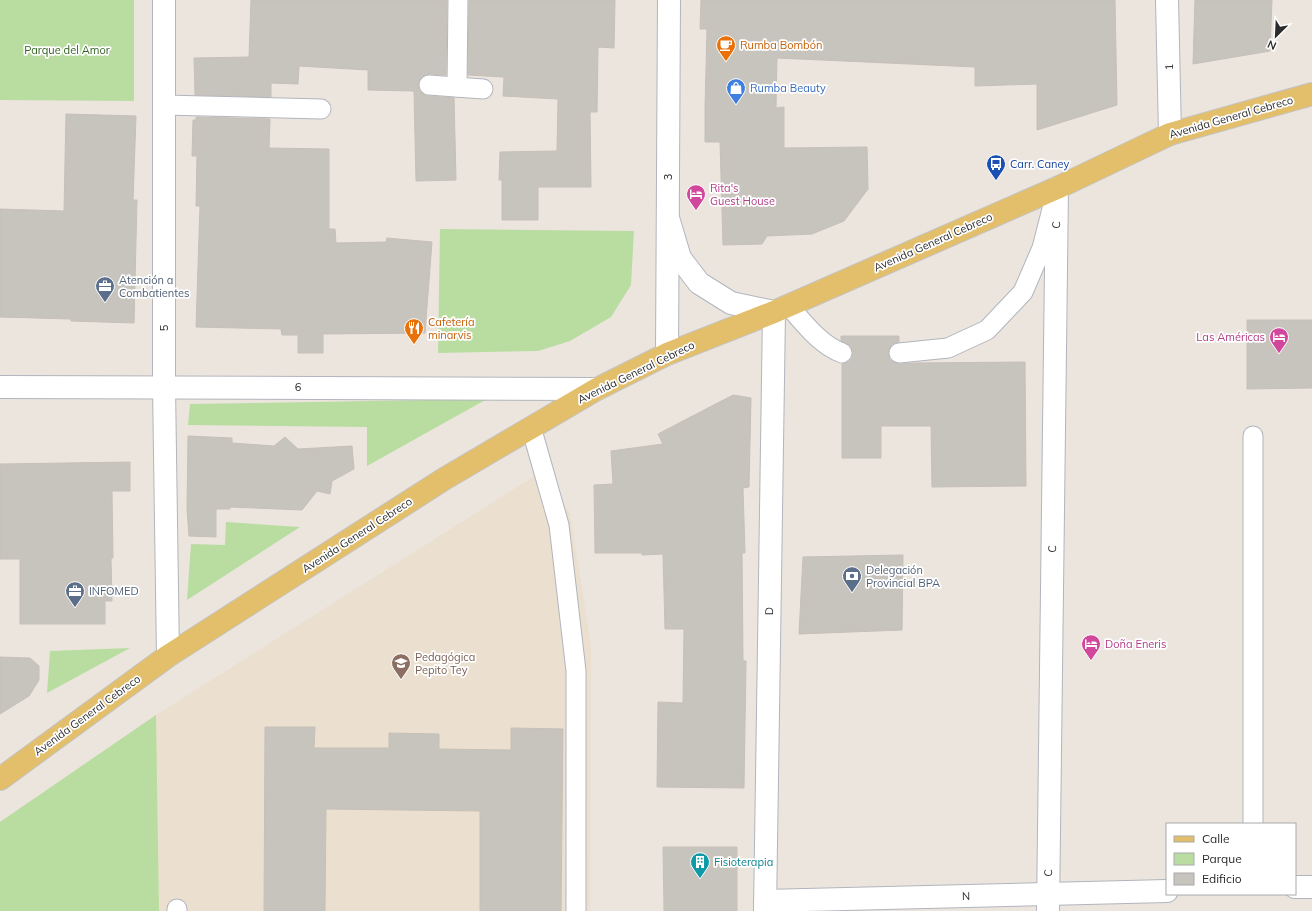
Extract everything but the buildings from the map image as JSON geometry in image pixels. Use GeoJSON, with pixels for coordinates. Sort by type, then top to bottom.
{"type":"FeatureCollection","features":[{"type":"Feature","properties":{"kind":"main road","name":"Avenida General Cebreco"},"geometry":{"type":"LineString","coordinates":[[0,779],[168,656],[444,479],[597,388],[667,354],[781,308],[1057,188],[1170,134],[1312,94]]}},
{"type":"Feature","properties":{"kind":"street","name":"5"},"geometry":{"type":"LineString","coordinates":[[164,0],[164,387],[168,656]]}},
{"type":"Feature","properties":{"kind":"street","name":"3"},"geometry":{"type":"LineString","coordinates":[[667,354],[669,0]]}},
{"type":"Feature","properties":{"kind":"street","name":"1"},"geometry":{"type":"LineString","coordinates":[[1167,0],[1170,134]]}},
{"type":"Feature","properties":{"kind":"street","name":"C"},"geometry":{"type":"LineString","coordinates":[[1048,903],[1057,188]]}},
{"type":"Feature","properties":{"kind":"street"},"geometry":{"type":"LineString","coordinates":[[668,218],[680,258],[699,283],[731,303],[781,308]]}},
{"type":"Feature","properties":{"kind":"street","name":"D"},"geometry":{"type":"LineString","coordinates":[[765,906],[781,308]]}},
{"type":"Feature","properties":{"kind":"street","name":"6"},"geometry":{"type":"LineString","coordinates":[[0,387],[597,388]]}},
{"type":"Feature","properties":{"kind":"street"},"geometry":{"type":"LineString","coordinates":[[1296,887],[1312,887]]}},
{"type":"Feature","properties":{"kind":"street","name":"N"},"geometry":{"type":"LineString","coordinates":[[765,906],[1048,903],[1166,891]]}},
{"type":"Feature","properties":{"kind":"lane"},"geometry":{"type":"LineString","coordinates":[[457,87],[458,0]]}},
{"type":"Feature","properties":{"kind":"lane"},"geometry":{"type":"LineString","coordinates":[[429,85],[483,89]]}},
{"type":"Feature","properties":{"kind":"lane"},"geometry":{"type":"LineString","coordinates":[[164,105],[321,108]]}},
{"type":"Feature","properties":{"kind":"lane"},"geometry":{"type":"LineString","coordinates":[[899,353],[948,348],[988,330],[1023,292],[1042,248],[1057,188]]}},
{"type":"Feature","properties":{"kind":"lane"},"geometry":{"type":"LineString","coordinates":[[781,308],[808,328],[831,349],[842,353]]}},
{"type":"Feature","properties":{"kind":"lane"},"geometry":{"type":"LineString","coordinates":[[531,427],[559,525],[576,671],[576,911]]}},
{"type":"Feature","properties":{"kind":"lane"},"geometry":{"type":"LineString","coordinates":[[1253,436],[1253,823]]}},
{"type":"Feature","properties":{"kind":"shaded area","name":"Pedagógica Pepito Tey"},"geometry":{"type":"Polygon","coordinates":[[[544,470],[570,514],[591,645],[590,911],[0,911],[0,822],[156,715],[544,470]]]}},
{"type":"Feature","properties":{"kind":"green space","name":"Parque del Amor"},"geometry":{"type":"Polygon","coordinates":[[[0,0],[134,0],[134,101],[0,100],[0,0]]]}},
{"type":"Feature","properties":{"kind":"green space"},"geometry":{"type":"Polygon","coordinates":[[[440,229],[634,231],[631,285],[611,317],[570,341],[538,351],[438,353],[440,229]]]}},
{"type":"Feature","properties":{"kind":"green space"},"geometry":{"type":"Polygon","coordinates":[[[487,399],[367,466],[367,427],[188,425],[190,404],[487,399]]]}},
{"type":"Feature","properties":{"kind":"green space"},"geometry":{"type":"Polygon","coordinates":[[[226,522],[300,527],[187,600],[191,544],[225,545],[226,522]]]}},
{"type":"Feature","properties":{"kind":"green space"},"geometry":{"type":"Polygon","coordinates":[[[130,648],[47,693],[50,651],[130,648]]]}},
{"type":"Feature","properties":{"kind":"green space"},"geometry":{"type":"Polygon","coordinates":[[[156,715],[159,911],[0,911],[0,822],[156,715]]]}},
{"type":"Feature","properties":{"kind":"place","name":"Rumba Bombón"},"geometry":{"type":"Point","coordinates":[726,62]}},
{"type":"Feature","properties":{"kind":"place","name":"Rumba Beauty"},"geometry":{"type":"Point","coordinates":[736,105]}},
{"type":"Feature","properties":{"kind":"place","name":"Carr. Caney"},"geometry":{"type":"Point","coordinates":[996,181]}},
{"type":"Feature","properties":{"kind":"place","name":"Rita's Guest House"},"geometry":{"type":"Point","coordinates":[696,211]}},
{"type":"Feature","properties":{"kind":"place","name":"Atención a Combatientes"},"geometry":{"type":"Point","coordinates":[105,303]}},
{"type":"Feature","properties":{"kind":"place","name":"Cafetería minarvis"},"geometry":{"type":"Point","coordinates":[414,345]}},
{"type":"Feature","properties":{"kind":"place","name":"Las Américas"},"geometry":{"type":"Point","coordinates":[1279,354]}},
{"type":"Feature","properties":{"kind":"place","name":"Delegación Provincial BPA"},"geometry":{"type":"Point","coordinates":[852,593]}},
{"type":"Feature","properties":{"kind":"place","name":"INFOMED"},"geometry":{"type":"Point","coordinates":[75,608]}},
{"type":"Feature","properties":{"kind":"place","name":"Doña Eneris"},"geometry":{"type":"Point","coordinates":[1091,661]}},
{"type":"Feature","properties":{"kind":"place","name":"Pedagógica Pepito Tey"},"geometry":{"type":"Point","coordinates":[401,680]}},
{"type":"Feature","properties":{"kind":"place","name":"Fisioterapia"},"geometry":{"type":"Point","coordinates":[700,879]}}]}
